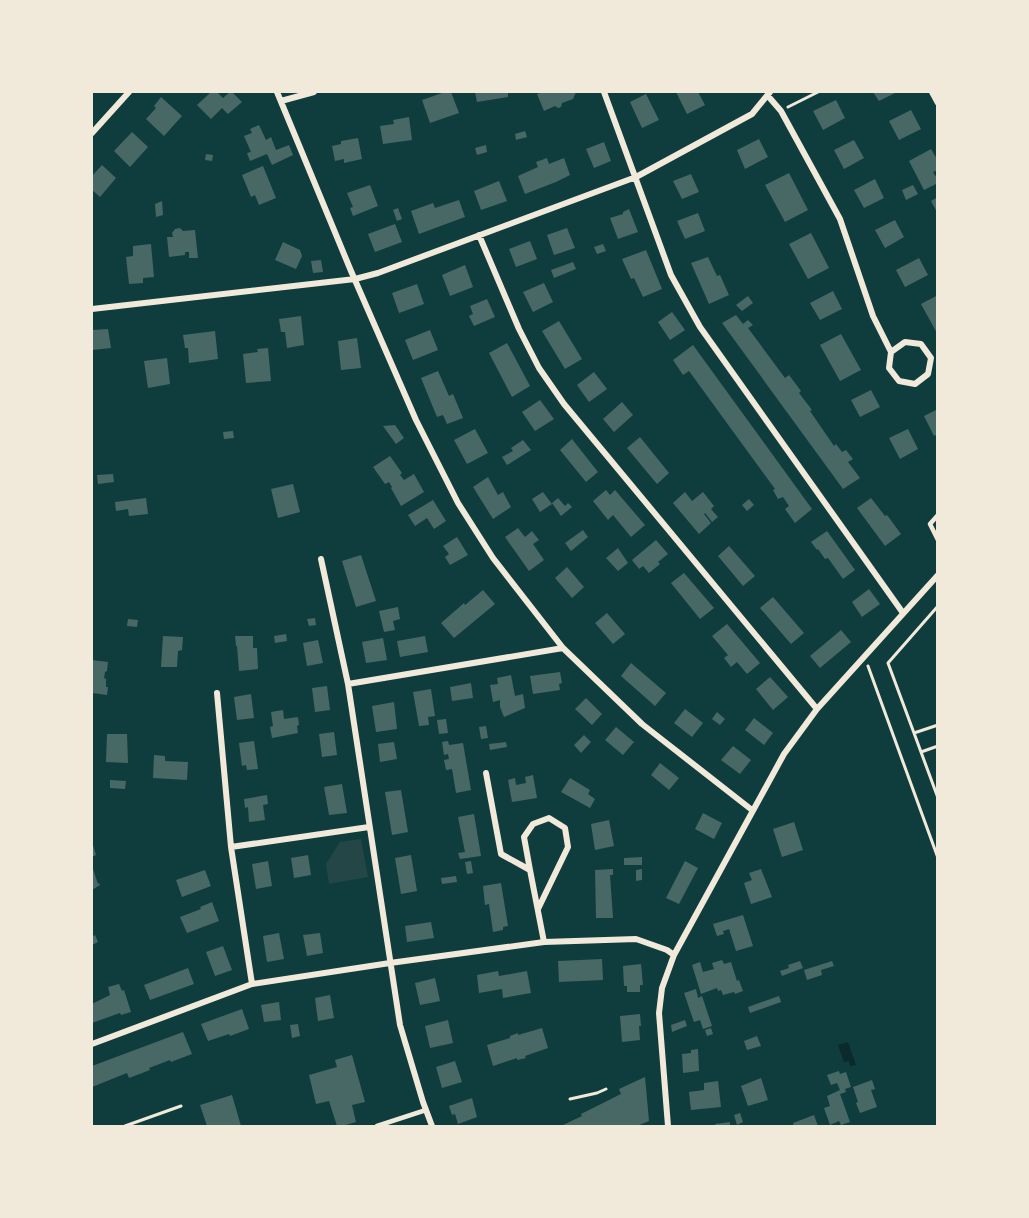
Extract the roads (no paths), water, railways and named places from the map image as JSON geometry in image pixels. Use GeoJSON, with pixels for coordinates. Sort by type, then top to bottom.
{"type":"FeatureCollection","features":[{"type":"Feature","properties":{"kind":"street"},"geometry":{"type":"LineString","coordinates":[[92,134],[129,92]]}},
{"type":"Feature","properties":{"kind":"street"},"geometry":{"type":"LineString","coordinates":[[277,92],[416,420],[458,503],[494,558],[563,648],[642,724],[752,810]]}},
{"type":"Feature","properties":{"kind":"street"},"geometry":{"type":"LineString","coordinates":[[281,101],[314,92]]}},
{"type":"Feature","properties":{"kind":"street"},"geometry":{"type":"LineString","coordinates":[[604,92],[671,275],[700,327],[903,613]]}},
{"type":"Feature","properties":{"kind":"street"},"geometry":{"type":"LineString","coordinates":[[932,92],[938,103]]}},
{"type":"Feature","properties":{"kind":"street"},"geometry":{"type":"LineString","coordinates":[[92,309],[355,279],[378,273],[636,177],[753,114],[769,94],[781,111],[840,219],[873,316],[891,352],[889,368],[898,381],[915,384],[928,374],[931,358],[921,344],[905,342],[891,352]]}},
{"type":"Feature","properties":{"kind":"street"},"geometry":{"type":"LineString","coordinates":[[479,235],[524,339],[539,368],[558,395],[817,709]]}},
{"type":"Feature","properties":{"kind":"street"},"geometry":{"type":"LineString","coordinates":[[321,559],[348,684],[400,1025],[432,1126]]}},
{"type":"Feature","properties":{"kind":"street"},"geometry":{"type":"LineString","coordinates":[[668,1126],[659,1013],[662,988],[674,955],[784,754],[817,709],[938,575]]}},
{"type":"Feature","properties":{"kind":"street"},"geometry":{"type":"LineString","coordinates":[[348,684],[563,648]]}},
{"type":"Feature","properties":{"kind":"street"},"geometry":{"type":"LineString","coordinates":[[217,693],[231,847],[252,984]]}},
{"type":"Feature","properties":{"kind":"street"},"geometry":{"type":"LineString","coordinates":[[486,773],[501,854],[530,870]]}},
{"type":"Feature","properties":{"kind":"street"},"geometry":{"type":"LineString","coordinates":[[538,910],[568,847],[565,828],[549,818],[533,824],[524,837],[544,942]]}},
{"type":"Feature","properties":{"kind":"street"},"geometry":{"type":"LineString","coordinates":[[231,847],[369,827]]}},
{"type":"Feature","properties":{"kind":"street"},"geometry":{"type":"LineString","coordinates":[[92,1044],[252,984],[544,942],[636,939],[667,950],[674,955]]}},
{"type":"Feature","properties":{"kind":"lane"},"geometry":{"type":"LineString","coordinates":[[938,516],[930,524],[938,540]]}},
{"type":"Feature","properties":{"kind":"lane"},"geometry":{"type":"LineString","coordinates":[[377,1126],[426,1110]]}}]}
